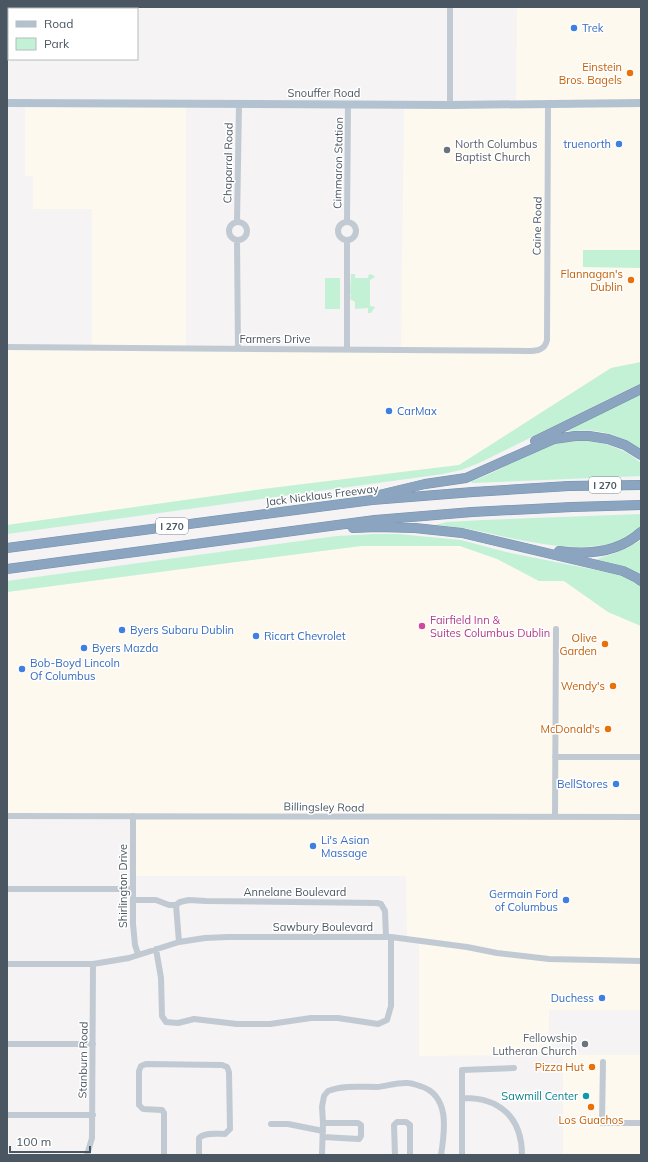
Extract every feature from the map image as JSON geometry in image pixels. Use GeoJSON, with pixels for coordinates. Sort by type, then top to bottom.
{"type":"FeatureCollection","features":[{"type":"Feature","properties":{"kind":"highway"},"geometry":{"type":"LineString","coordinates":[[491,467],[511,453],[641,389]]}},
{"type":"Feature","properties":{"kind":"highway"},"geometry":{"type":"LineString","coordinates":[[338,504],[425,484],[466,478],[554,439],[574,436],[589,436],[608,439],[625,445],[641,455]]}},
{"type":"Feature","properties":{"kind":"highway","name":"Jack Nicklaus Freeway"},"geometry":{"type":"LineString","coordinates":[[7,548],[372,500],[481,491],[569,486],[641,485]]}},
{"type":"Feature","properties":{"kind":"highway","name":"I 270"},"geometry":{"type":"LineString","coordinates":[[7,569],[375,520],[472,512],[641,506]]}},
{"type":"Feature","properties":{"kind":"highway"},"geometry":{"type":"LineString","coordinates":[[270,533],[377,526],[462,533],[623,571],[641,581]]}},
{"type":"Feature","properties":{"kind":"highway"},"geometry":{"type":"LineString","coordinates":[[510,544],[588,554],[605,551],[622,545],[641,532]]}},
{"type":"Feature","properties":{"kind":"main road","name":"Snouffer Road"},"geometry":{"type":"LineString","coordinates":[[7,103],[450,105],[641,103]]}},
{"type":"Feature","properties":{"kind":"street"},"geometry":{"type":"LineString","coordinates":[[450,7],[450,105]]}},
{"type":"Feature","properties":{"kind":"street","name":"Caine Road"},"geometry":{"type":"LineString","coordinates":[[543,348],[547,340],[548,103]]}},
{"type":"Feature","properties":{"kind":"street","name":"Chaparral Road"},"geometry":{"type":"LineString","coordinates":[[237,222],[239,104]]}},
{"type":"Feature","properties":{"kind":"street","name":"Cimmaron Station"},"geometry":{"type":"LineString","coordinates":[[347,222],[348,104]]}},
{"type":"Feature","properties":{"kind":"street","name":"Chaparral Road"},"geometry":{"type":"LineString","coordinates":[[237,222],[244,225],[247,232],[244,238],[237,240],[230,236],[229,231],[232,224],[237,222]]}},
{"type":"Feature","properties":{"kind":"street","name":"Cimmaron Station"},"geometry":{"type":"LineString","coordinates":[[347,222],[354,225],[356,231],[353,237],[347,240],[340,236],[338,231],[342,224],[347,222]]}},
{"type":"Feature","properties":{"kind":"street","name":"Chaparral Road"},"geometry":{"type":"LineString","coordinates":[[237,240],[238,349]]}},
{"type":"Feature","properties":{"kind":"street","name":"Cimmaron Station"},"geometry":{"type":"LineString","coordinates":[[347,240],[347,349]]}},
{"type":"Feature","properties":{"kind":"street","name":"Farmers Drive"},"geometry":{"type":"LineString","coordinates":[[7,347],[528,351],[537,351],[543,348]]}},
{"type":"Feature","properties":{"kind":"street"},"geometry":{"type":"LineString","coordinates":[[555,817],[556,629]]}},
{"type":"Feature","properties":{"kind":"street"},"geometry":{"type":"LineString","coordinates":[[555,757],[641,757]]}},
{"type":"Feature","properties":{"kind":"street","name":"Billingsley Road"},"geometry":{"type":"LineString","coordinates":[[7,816],[641,817]]}},
{"type":"Feature","properties":{"kind":"street","name":"Shirlington Drive"},"geometry":{"type":"LineString","coordinates":[[133,816],[133,924],[135,944],[138,954]]}},
{"type":"Feature","properties":{"kind":"street"},"geometry":{"type":"LineString","coordinates":[[7,889],[133,889]]}},
{"type":"Feature","properties":{"kind":"street","name":"Annelane Boulevard"},"geometry":{"type":"LineString","coordinates":[[133,900],[156,900],[170,905],[176,905],[180,902],[189,900],[381,904],[385,911],[388,937],[391,1006],[386,1020],[383,1023],[378,1024],[338,1018],[311,1018],[270,1024],[238,1024],[194,1019],[172,1024],[166,1022],[162,1016],[161,978],[156,949]]}},
{"type":"Feature","properties":{"kind":"street"},"geometry":{"type":"LineString","coordinates":[[176,905],[179,942]]}},
{"type":"Feature","properties":{"kind":"street","name":"Sawbury Boulevard"},"geometry":{"type":"LineString","coordinates":[[7,964],[93,964],[116,961],[179,942],[228,936],[388,937],[549,959],[641,961]]}},
{"type":"Feature","properties":{"kind":"street","name":"Stanburn Road"},"geometry":{"type":"LineString","coordinates":[[87,1155],[92,1138],[93,1115],[93,964]]}},
{"type":"Feature","properties":{"kind":"street"},"geometry":{"type":"LineString","coordinates":[[7,1044],[93,1044]]}},
{"type":"Feature","properties":{"kind":"street"},"geometry":{"type":"LineString","coordinates":[[603,1062],[602,1123],[641,1123]]}},
{"type":"Feature","properties":{"kind":"street"},"geometry":{"type":"LineString","coordinates":[[164,1155],[164,1113],[162,1110],[143,1110],[139,1105],[139,1071],[141,1066],[146,1064],[222,1065],[227,1067],[229,1072],[230,1129],[226,1134],[204,1134],[200,1137],[199,1155]]}},
{"type":"Feature","properties":{"kind":"street"},"geometry":{"type":"LineString","coordinates":[[462,1155],[462,1070],[514,1068]]}},
{"type":"Feature","properties":{"kind":"street"},"geometry":{"type":"LineString","coordinates":[[322,1155],[322,1107],[326,1093],[331,1090],[352,1086],[377,1087],[409,1083],[432,1092],[442,1108],[445,1126],[441,1155]]}},
{"type":"Feature","properties":{"kind":"street"},"geometry":{"type":"LineString","coordinates":[[462,1098],[473,1098],[491,1102],[508,1113],[519,1130],[522,1155]]}},
{"type":"Feature","properties":{"kind":"street"},"geometry":{"type":"LineString","coordinates":[[7,1115],[93,1115]]}},
{"type":"Feature","properties":{"kind":"street"},"geometry":{"type":"LineString","coordinates":[[395,1155],[394,1125],[397,1122],[406,1122],[410,1125],[410,1155]]}},
{"type":"Feature","properties":{"kind":"street"},"geometry":{"type":"LineString","coordinates":[[271,1124],[288,1124],[323,1134],[359,1139],[360,1125],[358,1123],[323,1123]]}},
{"type":"Feature","properties":{"kind":"shaded area"},"geometry":{"type":"Polygon","coordinates":[[[517,7],[641,7],[641,362],[611,368],[459,465],[263,489],[7,525],[7,347],[92,346],[92,209],[33,209],[33,176],[25,176],[25,102],[186,102],[186,348],[401,349],[404,102],[516,102],[517,7]]]}},
{"type":"Feature","properties":{"kind":"shaded area"},"geometry":{"type":"Polygon","coordinates":[[[361,546],[460,546],[497,559],[539,581],[564,581],[608,612],[641,626],[641,1010],[549,1010],[549,1055],[419,1056],[419,941],[407,939],[406,876],[133,876],[133,816],[7,816],[7,592],[361,546]]]}},
{"type":"Feature","properties":{"kind":"shaded area"},"geometry":{"type":"Polygon","coordinates":[[[563,1055],[641,1055],[641,1155],[563,1155],[563,1055]]]}},
{"type":"Feature","properties":{"kind":"green space"},"geometry":{"type":"Polygon","coordinates":[[[583,250],[641,250],[641,268],[583,267],[583,250]]]}},
{"type":"Feature","properties":{"kind":"green space"},"geometry":{"type":"Polygon","coordinates":[[[351,274],[355,274],[355,278],[368,278],[369,274],[375,277],[370,280],[370,306],[375,307],[371,313],[368,313],[368,308],[355,309],[355,302],[350,299],[351,274]]]}},
{"type":"Feature","properties":{"kind":"green space"},"geometry":{"type":"Polygon","coordinates":[[[325,278],[340,278],[340,309],[325,309],[325,278]]]}},
{"type":"Feature","properties":{"kind":"green space"},"geometry":{"type":"Polygon","coordinates":[[[641,362],[641,383],[479,463],[461,470],[443,474],[7,534],[7,525],[263,489],[459,465],[611,368],[641,362]]]}},
{"type":"Feature","properties":{"kind":"green space"},"geometry":{"type":"Polygon","coordinates":[[[641,394],[641,449],[614,435],[598,431],[568,431],[567,429],[641,394]]]}},
{"type":"Feature","properties":{"kind":"green space"},"geometry":{"type":"Polygon","coordinates":[[[582,440],[606,444],[628,453],[641,463],[641,476],[472,483],[471,481],[493,473],[543,448],[557,443],[582,440]]]}},
{"type":"Feature","properties":{"kind":"green space"},"geometry":{"type":"Polygon","coordinates":[[[641,514],[641,526],[625,538],[605,545],[582,547],[534,543],[469,529],[435,525],[447,522],[484,520],[641,514]]]}},
{"type":"Feature","properties":{"kind":"green space"},"geometry":{"type":"Polygon","coordinates":[[[398,534],[461,540],[506,552],[621,575],[641,587],[641,626],[608,612],[564,581],[539,581],[497,559],[460,546],[361,546],[7,592],[7,581],[337,536],[398,534]]]}},
{"type":"Feature","properties":{"kind":"green space"},"geometry":{"type":"Polygon","coordinates":[[[641,540],[641,575],[631,570],[595,561],[625,549],[641,540]]]}},
{"type":"Feature","properties":{"kind":"place","name":"Trek"},"geometry":{"type":"Point","coordinates":[574,28]}},
{"type":"Feature","properties":{"kind":"place","name":"Einstein Bros. Bagels"},"geometry":{"type":"Point","coordinates":[630,73]}},
{"type":"Feature","properties":{"kind":"place","name":"truenorth"},"geometry":{"type":"Point","coordinates":[619,144]}},
{"type":"Feature","properties":{"kind":"place","name":"North Columbus Baptist Church"},"geometry":{"type":"Point","coordinates":[447,150]}},
{"type":"Feature","properties":{"kind":"place","name":"Flannagan's Dublin"},"geometry":{"type":"Point","coordinates":[631,280]}},
{"type":"Feature","properties":{"kind":"place","name":"CarMax"},"geometry":{"type":"Point","coordinates":[389,411]}},
{"type":"Feature","properties":{"kind":"place","name":"Fairfield Inn & Suites Columbus Dublin"},"geometry":{"type":"Point","coordinates":[422,626]}},
{"type":"Feature","properties":{"kind":"place","name":"Byers Subaru Dublin"},"geometry":{"type":"Point","coordinates":[122,630]}},
{"type":"Feature","properties":{"kind":"place","name":"Ricart Chevrolet"},"geometry":{"type":"Point","coordinates":[256,636]}},
{"type":"Feature","properties":{"kind":"place","name":"Olive Garden"},"geometry":{"type":"Point","coordinates":[605,644]}},
{"type":"Feature","properties":{"kind":"place","name":"Byers Mazda"},"geometry":{"type":"Point","coordinates":[84,648]}},
{"type":"Feature","properties":{"kind":"place","name":"Bob-Boyd Lincoln Of Columbus"},"geometry":{"type":"Point","coordinates":[22,669]}},
{"type":"Feature","properties":{"kind":"place","name":"Wendy's"},"geometry":{"type":"Point","coordinates":[613,686]}},
{"type":"Feature","properties":{"kind":"place","name":"McDonald's"},"geometry":{"type":"Point","coordinates":[608,729]}},
{"type":"Feature","properties":{"kind":"place","name":"BellStores"},"geometry":{"type":"Point","coordinates":[616,784]}},
{"type":"Feature","properties":{"kind":"place","name":"Li's Asian Massage"},"geometry":{"type":"Point","coordinates":[313,846]}},
{"type":"Feature","properties":{"kind":"place","name":"Germain Ford of Columbus"},"geometry":{"type":"Point","coordinates":[566,900]}},
{"type":"Feature","properties":{"kind":"place","name":"Duchess"},"geometry":{"type":"Point","coordinates":[602,998]}},
{"type":"Feature","properties":{"kind":"place","name":"Fellowship Lutheran Church"},"geometry":{"type":"Point","coordinates":[585,1044]}},
{"type":"Feature","properties":{"kind":"place","name":"Pizza Hut"},"geometry":{"type":"Point","coordinates":[592,1067]}},
{"type":"Feature","properties":{"kind":"place","name":"Sawmill Center"},"geometry":{"type":"Point","coordinates":[586,1096]}},
{"type":"Feature","properties":{"kind":"place","name":"Los Guachos"},"geometry":{"type":"Point","coordinates":[591,1107]}}]}
